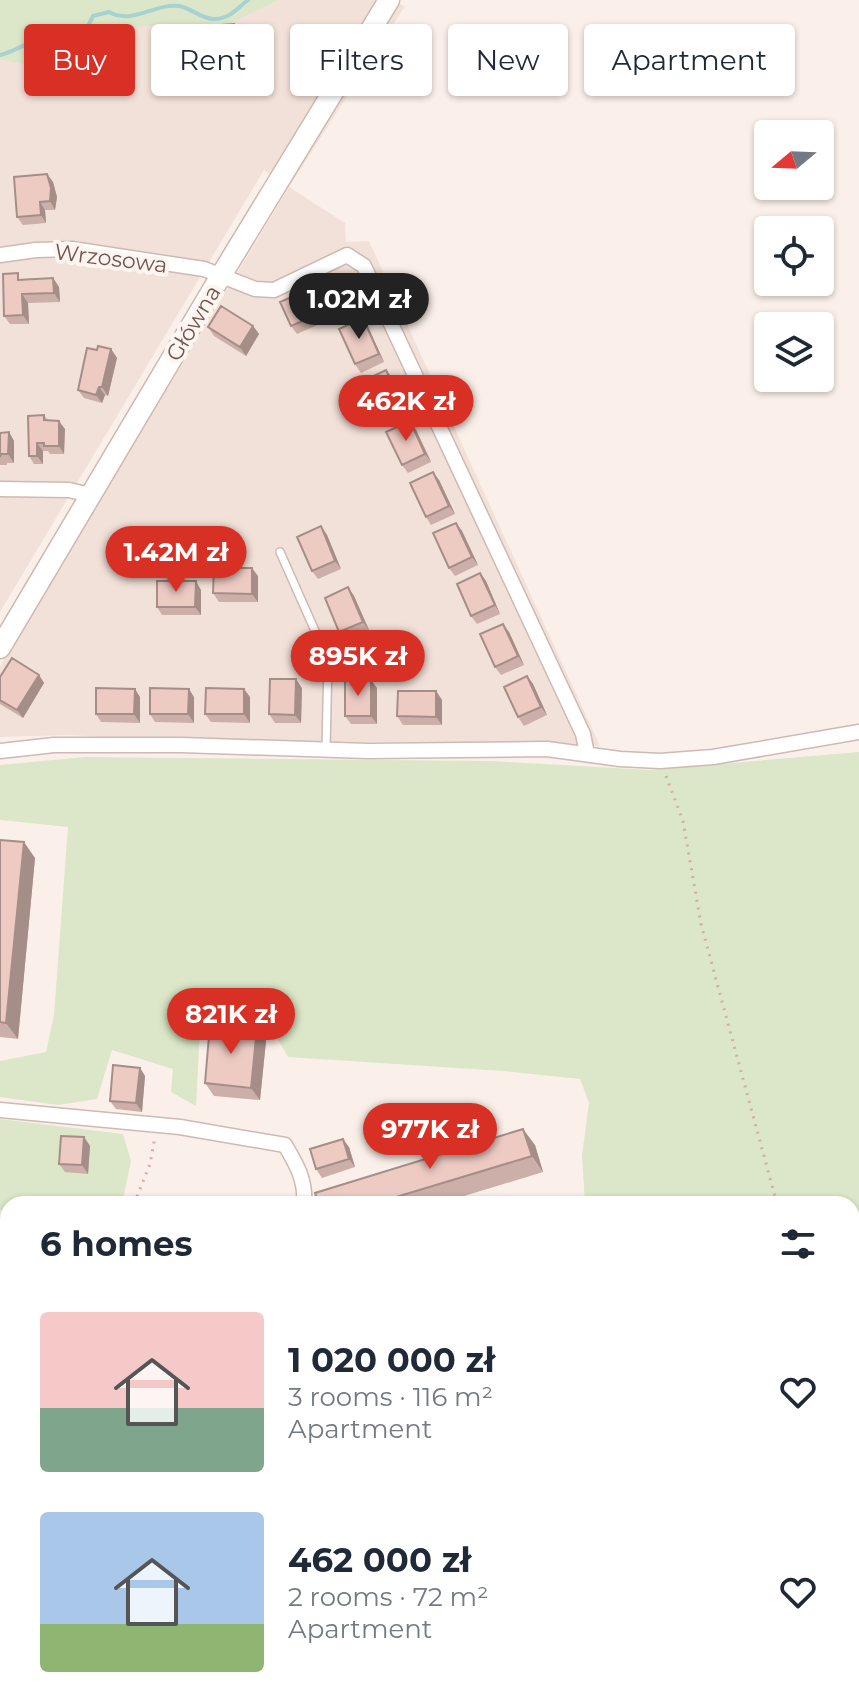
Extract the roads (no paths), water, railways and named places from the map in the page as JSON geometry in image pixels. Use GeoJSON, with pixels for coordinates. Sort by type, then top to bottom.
{"type":"FeatureCollection","features":[{"type":"Feature","properties":{"kind":"street","name":"Główna"},"geometry":{"type":"LineString","coordinates":[[0,648],[389,0]]}},
{"type":"Feature","properties":{"kind":"street","name":"Wrzosowa"},"geometry":{"type":"LineString","coordinates":[[0,255],[72,249],[222,274],[262,291],[274,290],[347,255],[364,266],[583,734],[587,754]]}},
{"type":"Feature","properties":{"kind":"street"},"geometry":{"type":"LineString","coordinates":[[0,489],[69,490],[90,495]]}},
{"type":"Feature","properties":{"kind":"street"},"geometry":{"type":"LineString","coordinates":[[0,751],[54,745],[368,751],[547,749],[660,761],[713,757],[859,732]]}},
{"type":"Feature","properties":{"kind":"street"},"geometry":{"type":"LineString","coordinates":[[0,1110],[157,1125],[285,1145],[298,1166],[304,1196]]}},
{"type":"Feature","properties":{"kind":"lane"},"geometry":{"type":"LineString","coordinates":[[280,552],[328,660],[326,749]]}},
{"type":"Feature","properties":{"kind":"waterway"},"geometry":{"type":"LineString","coordinates":[[0,55],[34,42],[54,44],[87,28],[93,16],[109,12],[127,16],[179,6],[206,18],[220,19],[248,0]]}}]}
